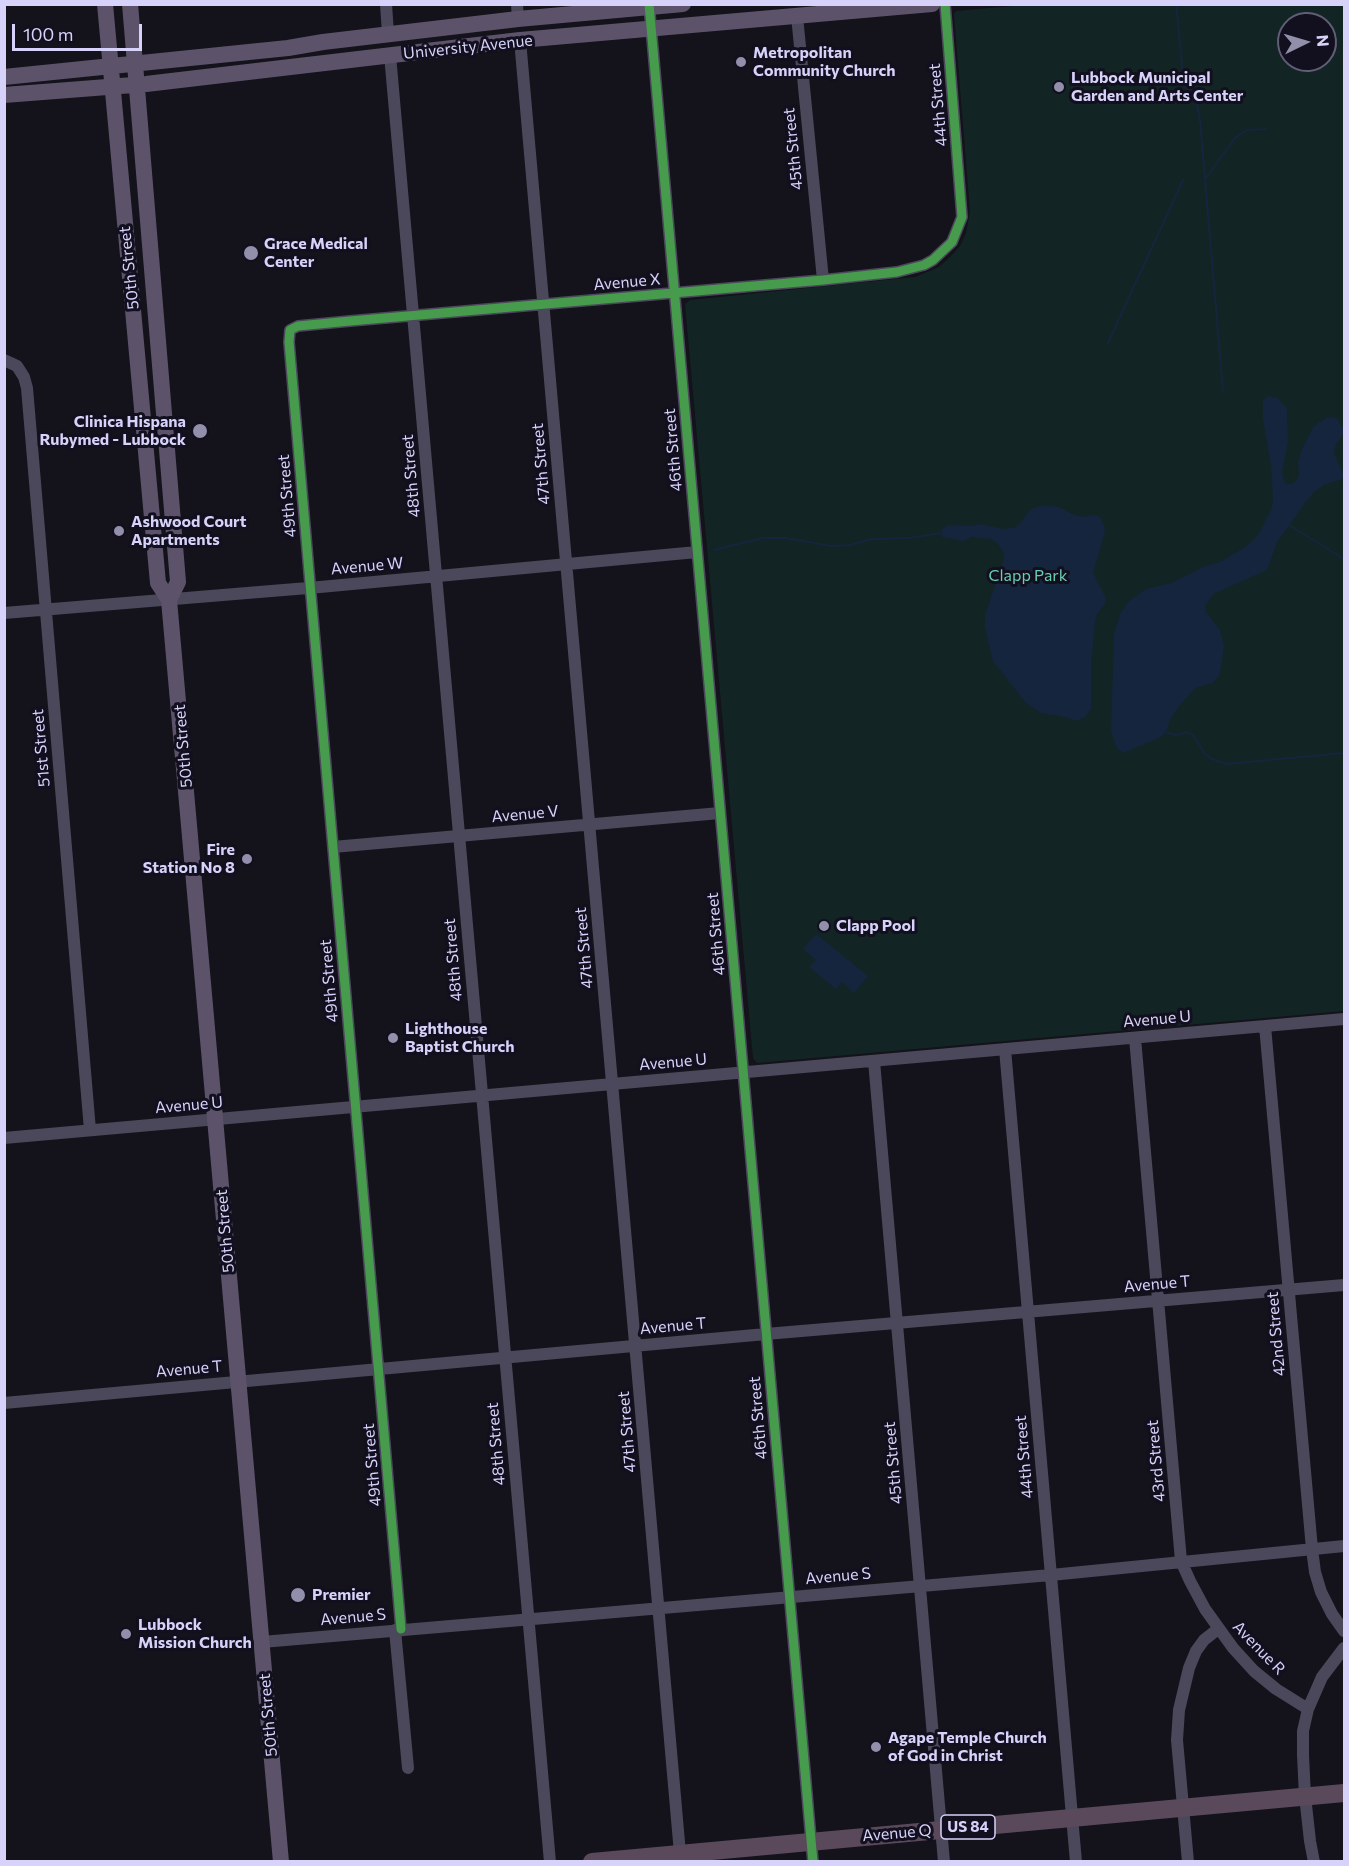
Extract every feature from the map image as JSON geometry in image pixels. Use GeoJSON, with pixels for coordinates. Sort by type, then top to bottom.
{"type":"FeatureCollection","features":[{"type":"Feature","properties":{"kind":"highway","name":"Avenue Q"},"geometry":{"type":"LineString","coordinates":[[592,1862],[1344,1793]]}},
{"type":"Feature","properties":{"kind":"main road","name":"50th Street"},"geometry":{"type":"LineString","coordinates":[[105,4],[158,583],[170,600]]}},
{"type":"Feature","properties":{"kind":"main road","name":"50th Street"},"geometry":{"type":"LineString","coordinates":[[130,4],[178,582],[170,600],[281,1862]]}},
{"type":"Feature","properties":{"kind":"main road","name":"University Avenue"},"geometry":{"type":"LineString","coordinates":[[4,77],[288,48],[518,12],[683,4]]}},
{"type":"Feature","properties":{"kind":"main road","name":"University Avenue"},"geometry":{"type":"LineString","coordinates":[[4,95],[112,87],[291,68],[520,40],[932,4]]}},
{"type":"Feature","properties":{"kind":"main road"},"geometry":{"type":"LineString","coordinates":[[390,56],[401,44],[471,35],[518,12]]}},
{"type":"Feature","properties":{"kind":"main road"},"geometry":{"type":"LineString","coordinates":[[288,48],[291,68]]}},
{"type":"Feature","properties":{"kind":"street"},"geometry":{"type":"LineString","coordinates":[[386,4],[388,34]]}},
{"type":"Feature","properties":{"kind":"street","name":"44th Street"},"geometry":{"type":"LineString","coordinates":[[945,4],[962,203]]}},
{"type":"Feature","properties":{"kind":"street","name":"46th Street"},"geometry":{"type":"LineString","coordinates":[[649,6],[813,1862]]}},
{"type":"Feature","properties":{"kind":"street","name":"45th Street"},"geometry":{"type":"LineString","coordinates":[[797,16],[823,280]]}},
{"type":"Feature","properties":{"kind":"street","name":"47th Street"},"geometry":{"type":"LineString","coordinates":[[520,40],[680,1853]]}},
{"type":"Feature","properties":{"kind":"street","name":"48th Street"},"geometry":{"type":"LineString","coordinates":[[390,56],[549,1862]]}},
{"type":"Feature","properties":{"kind":"street","name":"Avenue X"},"geometry":{"type":"LineString","coordinates":[[290,330],[298,326],[823,280],[913,269],[933,260],[952,242],[962,217],[962,203]]}},
{"type":"Feature","properties":{"kind":"street","name":"49th Street"},"geometry":{"type":"LineString","coordinates":[[290,330],[289,342],[379,1370],[408,1768]]}},
{"type":"Feature","properties":{"kind":"street","name":"51st Street"},"geometry":{"type":"LineString","coordinates":[[4,360],[17,366],[24,377],[27,388],[90,1130]]}},
{"type":"Feature","properties":{"kind":"street","name":"Avenue W"},"geometry":{"type":"LineString","coordinates":[[4,613],[697,552]]}},
{"type":"Feature","properties":{"kind":"street","name":"Avenue V"},"geometry":{"type":"LineString","coordinates":[[333,848],[720,813]]}},
{"type":"Feature","properties":{"kind":"street","name":"Avenue U"},"geometry":{"type":"LineString","coordinates":[[4,1138],[1344,1019]]}},
{"type":"Feature","properties":{"kind":"street","name":"42nd Street"},"geometry":{"type":"LineString","coordinates":[[1265,1026],[1315,1572],[1332,1614],[1344,1630]]}},
{"type":"Feature","properties":{"kind":"street","name":"43rd Street"},"geometry":{"type":"LineString","coordinates":[[1135,1038],[1181,1561],[1218,1629]]}},
{"type":"Feature","properties":{"kind":"street","name":"44th Street"},"geometry":{"type":"LineString","coordinates":[[1005,1049],[1077,1862]]}},
{"type":"Feature","properties":{"kind":"street","name":"45th Street"},"geometry":{"type":"LineString","coordinates":[[874,1061],[944,1862]]}},
{"type":"Feature","properties":{"kind":"street","name":"Avenue T"},"geometry":{"type":"LineString","coordinates":[[4,1403],[1344,1284]]}},
{"type":"Feature","properties":{"kind":"street","name":"Avenue S"},"geometry":{"type":"LineString","coordinates":[[262,1642],[1051,1575],[1344,1546]]}},
{"type":"Feature","properties":{"kind":"street"},"geometry":{"type":"LineString","coordinates":[[1188,1862],[1177,1740],[1179,1710],[1183,1687],[1196,1651],[1204,1640],[1218,1629]]}},
{"type":"Feature","properties":{"kind":"street","name":"Avenue R"},"geometry":{"type":"LineString","coordinates":[[1218,1629],[1254,1671],[1276,1689],[1308,1709]]}},
{"type":"Feature","properties":{"kind":"street"},"geometry":{"type":"LineString","coordinates":[[1314,1862],[1305,1796],[1303,1731],[1308,1709],[1322,1677],[1344,1648]]}},
{"type":"Feature","properties":{"kind":"green space","name":"Clapp Park"},"geometry":{"type":"Polygon","coordinates":[[[1034,4],[1344,5],[1344,1011],[757,1063],[753,1058],[685,304],[690,300],[915,277],[939,267],[950,257],[960,246],[966,233],[970,211],[954,14],[956,11],[1034,4]]]}},
{"type":"Feature","properties":{"kind":"water"},"geometry":{"type":"Polygon","coordinates":[[[1268,396],[1277,398],[1287,408],[1288,442],[1282,472],[1286,484],[1296,481],[1299,476],[1298,463],[1302,449],[1314,426],[1332,417],[1336,418],[1343,428],[1343,434],[1336,444],[1334,453],[1344,476],[1340,480],[1325,484],[1314,492],[1277,542],[1267,570],[1215,593],[1209,600],[1205,606],[1206,612],[1220,630],[1224,646],[1219,676],[1212,683],[1195,688],[1179,706],[1166,732],[1159,738],[1123,753],[1116,747],[1111,730],[1114,634],[1121,612],[1129,601],[1146,589],[1171,583],[1203,567],[1220,562],[1247,546],[1258,535],[1271,510],[1273,499],[1271,466],[1263,419],[1263,401],[1268,396]]]}},
{"type":"Feature","properties":{"kind":"water"},"geometry":{"type":"Polygon","coordinates":[[[1042,505],[1059,507],[1082,517],[1099,516],[1104,525],[1105,532],[1093,573],[1105,596],[1105,603],[1096,616],[1091,663],[1091,709],[1085,717],[1076,721],[1041,713],[1026,703],[993,661],[985,628],[985,615],[1003,562],[1004,553],[1000,546],[992,539],[972,537],[963,541],[942,537],[941,530],[948,525],[981,524],[1003,529],[1017,527],[1031,509],[1042,505]]]}},
{"type":"Feature","properties":{"kind":"water"},"geometry":{"type":"Polygon","coordinates":[[[816,934],[868,976],[854,993],[842,982],[836,989],[809,967],[816,960],[803,949],[816,934]]]}},
{"type":"Feature","properties":{"kind":"waterway"},"geometry":{"type":"LineString","coordinates":[[1176,4],[1183,76],[1185,85],[1197,105],[1200,120],[1223,391]]}},
{"type":"Feature","properties":{"kind":"waterway"},"geometry":{"type":"LineString","coordinates":[[1205,179],[1236,137],[1247,130],[1265,129]]}},
{"type":"Feature","properties":{"kind":"waterway"},"geometry":{"type":"LineString","coordinates":[[1108,343],[1183,180]]}},
{"type":"Feature","properties":{"kind":"waterway"},"geometry":{"type":"LineString","coordinates":[[1289,525],[1344,559]]}},
{"type":"Feature","properties":{"kind":"waterway"},"geometry":{"type":"LineString","coordinates":[[714,550],[763,538],[786,538],[831,546],[850,545],[872,539],[909,538],[941,533]]}},
{"type":"Feature","properties":{"kind":"waterway"},"geometry":{"type":"LineString","coordinates":[[1166,732],[1176,735],[1188,732],[1193,735],[1205,754],[1227,764],[1344,753]]}},
{"type":"Feature","properties":{"kind":"cycle path"},"geometry":{"type":"LineString","coordinates":[[649,4],[813,1862]]}},
{"type":"Feature","properties":{"kind":"cycle path"},"geometry":{"type":"LineString","coordinates":[[401,1629],[289,342],[290,330],[298,326],[350,321],[823,280],[897,272],[924,265],[933,260],[952,242],[962,217],[945,4]]}},
{"type":"Feature","properties":{"kind":"place","name":"Metropolitan Community Church"},"geometry":{"type":"Point","coordinates":[741,62]}},
{"type":"Feature","properties":{"kind":"place","name":"Lubbock Municipal Garden and Arts Center"},"geometry":{"type":"Point","coordinates":[1059,87]}},
{"type":"Feature","properties":{"kind":"place","name":"Grace Medical Center"},"geometry":{"type":"Point","coordinates":[251,253]}},
{"type":"Feature","properties":{"kind":"place","name":"Clinica Hispana Rubymed - Lubbock"},"geometry":{"type":"Point","coordinates":[200,431]}},
{"type":"Feature","properties":{"kind":"place","name":"Ashwood Court Apartments"},"geometry":{"type":"Point","coordinates":[119,531]}},
{"type":"Feature","properties":{"kind":"place","name":"Fire Station No 8"},"geometry":{"type":"Point","coordinates":[247,859]}},
{"type":"Feature","properties":{"kind":"place","name":"Clapp Pool"},"geometry":{"type":"Point","coordinates":[824,926]}},
{"type":"Feature","properties":{"kind":"place","name":"Lighthouse Baptist Church"},"geometry":{"type":"Point","coordinates":[393,1038]}},
{"type":"Feature","properties":{"kind":"place","name":"Premier"},"geometry":{"type":"Point","coordinates":[298,1595]}},
{"type":"Feature","properties":{"kind":"place","name":"Lubbock Mission Church"},"geometry":{"type":"Point","coordinates":[126,1634]}},
{"type":"Feature","properties":{"kind":"place","name":"Agape Temple Church of God in Christ"},"geometry":{"type":"Point","coordinates":[876,1747]}}]}
